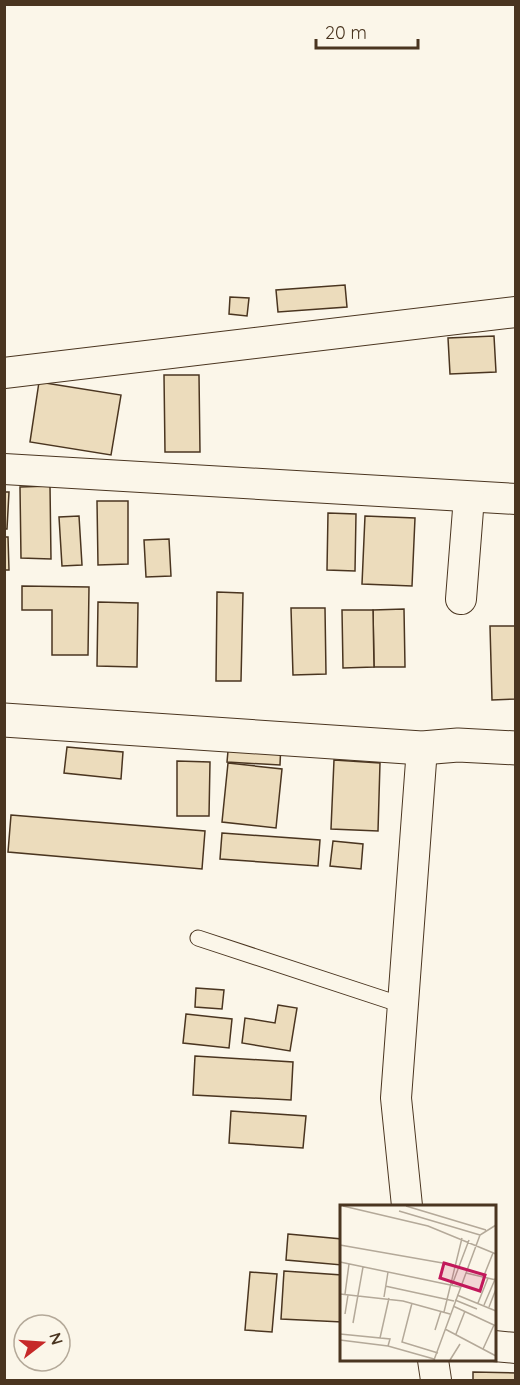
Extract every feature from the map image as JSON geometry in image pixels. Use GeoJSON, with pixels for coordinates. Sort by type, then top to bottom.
{"type":"FeatureCollection","features":[{"type":"Feature","properties":{"kind":"street"},"geometry":{"type":"LineString","coordinates":[[4,373],[516,312]]}},
{"type":"Feature","properties":{"kind":"street"},"geometry":{"type":"LineString","coordinates":[[4,469],[516,499]]}},
{"type":"Feature","properties":{"kind":"street"},"geometry":{"type":"LineString","coordinates":[[461,599],[469,497]]}},
{"type":"Feature","properties":{"kind":"street"},"geometry":{"type":"LineString","coordinates":[[4,720],[422,748],[458,746],[516,748]]}},
{"type":"Feature","properties":{"kind":"street"},"geometry":{"type":"LineString","coordinates":[[407,1205],[396,1098],[422,748]]}},
{"type":"Feature","properties":{"kind":"street"},"geometry":{"type":"LineString","coordinates":[[496,1346],[516,1348]]}},
{"type":"Feature","properties":{"kind":"street"},"geometry":{"type":"LineString","coordinates":[[433,1361],[436,1380]]}},
{"type":"Feature","properties":{"kind":"lane"},"geometry":{"type":"LineString","coordinates":[[198,938],[402,1005]]}},
{"type":"Feature","properties":{"kind":"building"},"geometry":{"type":"Polygon","coordinates":[[[345,285],[347,307],[278,312],[276,290],[345,285]]]}},
{"type":"Feature","properties":{"kind":"building"},"geometry":{"type":"Polygon","coordinates":[[[230,297],[249,298],[247,316],[229,314],[230,297]]]}},
{"type":"Feature","properties":{"kind":"building"},"geometry":{"type":"Polygon","coordinates":[[[494,336],[496,372],[450,374],[448,338],[494,336]]]}},
{"type":"Feature","properties":{"kind":"building"},"geometry":{"type":"Polygon","coordinates":[[[164,375],[199,375],[200,452],[165,452],[164,375]]]}},
{"type":"Feature","properties":{"kind":"building"},"geometry":{"type":"Polygon","coordinates":[[[39,382],[121,395],[111,455],[30,442],[39,382]]]}},
{"type":"Feature","properties":{"kind":"building"},"geometry":{"type":"Polygon","coordinates":[[[50,486],[51,559],[21,558],[20,487],[50,486]]]}},
{"type":"Feature","properties":{"kind":"building"},"geometry":{"type":"Polygon","coordinates":[[[4,492],[9,492],[7,529],[4,529],[4,492]]]}},
{"type":"Feature","properties":{"kind":"building"},"geometry":{"type":"Polygon","coordinates":[[[97,501],[128,501],[128,564],[98,565],[97,501]]]}},
{"type":"Feature","properties":{"kind":"building"},"geometry":{"type":"Polygon","coordinates":[[[328,513],[356,514],[355,571],[327,570],[328,513]]]}},
{"type":"Feature","properties":{"kind":"building"},"geometry":{"type":"Polygon","coordinates":[[[79,516],[82,565],[62,566],[59,517],[79,516]]]}},
{"type":"Feature","properties":{"kind":"building"},"geometry":{"type":"Polygon","coordinates":[[[365,516],[415,518],[412,586],[362,584],[365,516]]]}},
{"type":"Feature","properties":{"kind":"building"},"geometry":{"type":"Polygon","coordinates":[[[4,537],[8,537],[9,570],[4,570],[4,537]]]}},
{"type":"Feature","properties":{"kind":"building"},"geometry":{"type":"Polygon","coordinates":[[[169,539],[171,576],[146,577],[144,540],[169,539]]]}},
{"type":"Feature","properties":{"kind":"building"},"geometry":{"type":"Polygon","coordinates":[[[22,586],[89,587],[88,655],[52,655],[52,610],[22,610],[22,586]]]}},
{"type":"Feature","properties":{"kind":"building"},"geometry":{"type":"Polygon","coordinates":[[[217,592],[243,593],[241,681],[216,681],[217,592]]]}},
{"type":"Feature","properties":{"kind":"building"},"geometry":{"type":"Polygon","coordinates":[[[98,602],[138,603],[137,667],[97,666],[98,602]]]}},
{"type":"Feature","properties":{"kind":"building"},"geometry":{"type":"Polygon","coordinates":[[[291,608],[325,608],[326,674],[293,675],[291,608]]]}},
{"type":"Feature","properties":{"kind":"building"},"geometry":{"type":"Polygon","coordinates":[[[404,609],[405,667],[374,667],[373,610],[404,609]]]}},
{"type":"Feature","properties":{"kind":"building"},"geometry":{"type":"Polygon","coordinates":[[[342,610],[373,610],[374,667],[343,668],[342,610]]]}},
{"type":"Feature","properties":{"kind":"building"},"geometry":{"type":"Polygon","coordinates":[[[490,626],[516,626],[516,699],[492,700],[490,626]]]}},
{"type":"Feature","properties":{"kind":"building"},"geometry":{"type":"Polygon","coordinates":[[[229,740],[281,743],[280,765],[227,762],[229,740]]]}},
{"type":"Feature","properties":{"kind":"building"},"geometry":{"type":"Polygon","coordinates":[[[67,747],[123,752],[121,779],[64,773],[67,747]]]}},
{"type":"Feature","properties":{"kind":"building"},"geometry":{"type":"Polygon","coordinates":[[[334,760],[380,763],[378,831],[331,829],[334,760]]]}},
{"type":"Feature","properties":{"kind":"building"},"geometry":{"type":"Polygon","coordinates":[[[177,761],[210,762],[209,816],[177,816],[177,761]]]}},
{"type":"Feature","properties":{"kind":"building"},"geometry":{"type":"Polygon","coordinates":[[[228,763],[282,769],[276,828],[222,822],[228,763]]]}},
{"type":"Feature","properties":{"kind":"building"},"geometry":{"type":"Polygon","coordinates":[[[11,815],[205,831],[202,869],[8,852],[11,815]]]}},
{"type":"Feature","properties":{"kind":"building"},"geometry":{"type":"Polygon","coordinates":[[[222,833],[320,840],[318,866],[220,859],[222,833]]]}},
{"type":"Feature","properties":{"kind":"building"},"geometry":{"type":"Polygon","coordinates":[[[333,841],[363,844],[361,869],[330,866],[333,841]]]}},
{"type":"Feature","properties":{"kind":"building"},"geometry":{"type":"Polygon","coordinates":[[[196,988],[224,990],[222,1009],[195,1007],[196,988]]]}},
{"type":"Feature","properties":{"kind":"building"},"geometry":{"type":"Polygon","coordinates":[[[278,1005],[297,1008],[290,1051],[242,1043],[245,1018],[275,1023],[278,1005]]]}},
{"type":"Feature","properties":{"kind":"building"},"geometry":{"type":"Polygon","coordinates":[[[186,1014],[232,1019],[229,1048],[183,1043],[186,1014]]]}},
{"type":"Feature","properties":{"kind":"building"},"geometry":{"type":"Polygon","coordinates":[[[195,1056],[293,1062],[291,1100],[193,1095],[195,1056]]]}},
{"type":"Feature","properties":{"kind":"building"},"geometry":{"type":"Polygon","coordinates":[[[231,1111],[306,1116],[303,1148],[229,1143],[231,1111]]]}},
{"type":"Feature","properties":{"kind":"building"},"geometry":{"type":"Polygon","coordinates":[[[288,1234],[340,1239],[340,1265],[286,1260],[288,1234]]]}},
{"type":"Feature","properties":{"kind":"building"},"geometry":{"type":"Polygon","coordinates":[[[284,1271],[340,1275],[340,1322],[281,1319],[284,1271]]]}},
{"type":"Feature","properties":{"kind":"building"},"geometry":{"type":"Polygon","coordinates":[[[250,1272],[277,1274],[272,1332],[245,1330],[250,1272]]]}},
{"type":"Feature","properties":{"kind":"building"},"geometry":{"type":"Polygon","coordinates":[[[473,1372],[516,1373],[516,1380],[473,1380],[473,1372]]]}}]}
